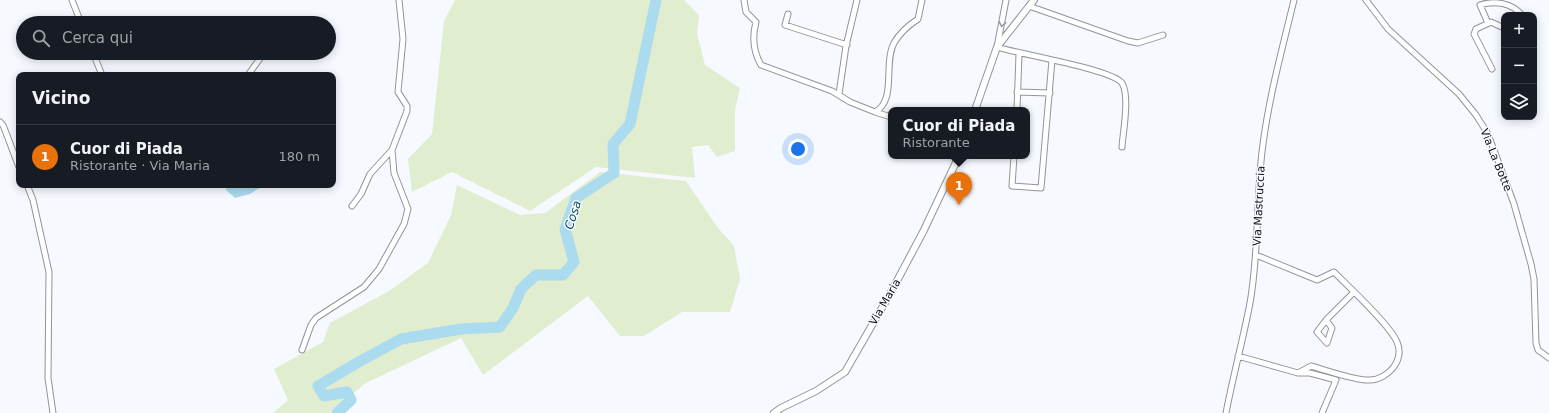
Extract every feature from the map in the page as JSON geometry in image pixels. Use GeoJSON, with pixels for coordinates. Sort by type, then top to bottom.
{"type":"FeatureCollection","features":[{"type":"Feature","properties":{"kind":"street"},"geometry":{"type":"LineString","coordinates":[[72,0],[78,16]]}},
{"type":"Feature","properties":{"kind":"street"},"geometry":{"type":"LineString","coordinates":[[352,206],[361,194],[370,174],[392,150],[407,111],[407,106],[400,98],[397,87],[403,39],[399,0]]}},
{"type":"Feature","properties":{"kind":"street"},"geometry":{"type":"LineString","coordinates":[[744,0],[746,12],[756,22],[753,33],[755,53],[761,65],[839,94],[850,102],[888,116]]}},
{"type":"Feature","properties":{"kind":"street"},"geometry":{"type":"LineString","coordinates":[[839,94],[846,45],[857,0]]}},
{"type":"Feature","properties":{"kind":"street"},"geometry":{"type":"LineString","coordinates":[[875,112],[882,109],[889,91],[888,66],[894,43],[910,24],[918,19],[922,0]]}},
{"type":"Feature","properties":{"kind":"street"},"geometry":{"type":"LineString","coordinates":[[976,107],[996,47],[1006,0]]}},
{"type":"Feature","properties":{"kind":"street"},"geometry":{"type":"LineString","coordinates":[[996,47],[1034,0]]}},
{"type":"Feature","properties":{"kind":"street","name":"Via Mastruccia"},"geometry":{"type":"LineString","coordinates":[[1226,413],[1250,303],[1256,255],[1263,144],[1269,106],[1294,0]]}},
{"type":"Feature","properties":{"kind":"street","name":"Via La Botte"},"geometry":{"type":"LineString","coordinates":[[1366,0],[1388,30],[1459,94],[1476,115],[1488,134],[1514,204],[1531,264],[1534,279],[1536,343],[1538,350],[1549,358]]}},
{"type":"Feature","properties":{"kind":"street"},"geometry":{"type":"LineString","coordinates":[[1488,23],[1480,6],[1486,2],[1495,1],[1508,4],[1518,12]]}},
{"type":"Feature","properties":{"kind":"street"},"geometry":{"type":"LineString","coordinates":[[1029,6],[1128,41],[1138,42],[1163,35]]}},
{"type":"Feature","properties":{"kind":"street"},"geometry":{"type":"LineString","coordinates":[[788,14],[785,25],[846,45]]}},
{"type":"Feature","properties":{"kind":"street"},"geometry":{"type":"LineString","coordinates":[[1492,69],[1474,34],[1476,29],[1491,22],[1501,27]]}},
{"type":"Feature","properties":{"kind":"street"},"geometry":{"type":"LineString","coordinates":[[996,47],[1019,54],[1052,60],[1110,76],[1121,83],[1125,98],[1122,147]]}},
{"type":"Feature","properties":{"kind":"street"},"geometry":{"type":"LineString","coordinates":[[1017,107],[1019,54]]}},
{"type":"Feature","properties":{"kind":"street"},"geometry":{"type":"LineString","coordinates":[[96,60],[101,72]]}},
{"type":"Feature","properties":{"kind":"street"},"geometry":{"type":"LineString","coordinates":[[250,72],[259,60]]}},
{"type":"Feature","properties":{"kind":"street"},"geometry":{"type":"LineString","coordinates":[[1014,159],[1012,186],[1041,188],[1052,60]]}},
{"type":"Feature","properties":{"kind":"street"},"geometry":{"type":"LineString","coordinates":[[1018,92],[1050,94]]}},
{"type":"Feature","properties":{"kind":"street"},"geometry":{"type":"LineString","coordinates":[[0,122],[3,125],[16,159]]}},
{"type":"Feature","properties":{"kind":"street"},"geometry":{"type":"LineString","coordinates":[[302,350],[311,325],[316,318],[364,287],[379,269],[404,224],[408,209],[394,173],[392,150]]}},
{"type":"Feature","properties":{"kind":"street","name":"Via Maria"},"geometry":{"type":"LineString","coordinates":[[774,413],[816,391],[845,372],[890,294],[923,232],[958,159]]}},
{"type":"Feature","properties":{"kind":"street"},"geometry":{"type":"LineString","coordinates":[[28,188],[33,200],[49,272],[48,378],[53,413]]}},
{"type":"Feature","properties":{"kind":"street"},"geometry":{"type":"LineString","coordinates":[[1256,255],[1317,280],[1334,272],[1388,328],[1397,341],[1399,351],[1398,360],[1388,373],[1372,381],[1361,380],[1311,366],[1298,373]]}},
{"type":"Feature","properties":{"kind":"street"},"geometry":{"type":"LineString","coordinates":[[1326,320],[1354,292]]}},
{"type":"Feature","properties":{"kind":"street"},"geometry":{"type":"LineString","coordinates":[[1238,356],[1298,373],[1336,380],[1322,413]]}},
{"type":"Feature","properties":{"kind":"green space"},"geometry":{"type":"Polygon","coordinates":[[[455,0],[684,0],[699,15],[697,34],[705,65],[740,88],[735,110],[735,151],[717,157],[708,145],[692,147],[695,178],[596,167],[530,211],[452,172],[412,192],[408,159],[432,134],[444,21],[455,0]]]}},
{"type":"Feature","properties":{"kind":"green space"},"geometry":{"type":"Polygon","coordinates":[[[600,172],[686,181],[718,228],[734,246],[740,279],[730,312],[682,312],[644,336],[620,336],[588,296],[483,375],[461,338],[366,383],[329,413],[273,413],[288,400],[274,369],[323,342],[330,323],[389,291],[428,263],[451,215],[457,185],[520,215],[545,213],[600,172]]]}},
{"type":"Feature","properties":{"kind":"water"},"geometry":{"type":"Polygon","coordinates":[[[226,188],[259,188],[250,194],[235,198],[226,190],[226,188]]]}},
{"type":"Feature","properties":{"kind":"waterway","name":"Cosa"},"geometry":{"type":"LineString","coordinates":[[337,413],[351,400],[347,392],[324,396],[318,386],[401,339],[461,329],[500,327],[513,308],[521,289],[536,275],[563,275],[574,262],[565,229],[576,198],[614,173],[613,144],[630,124],[656,0]]}},
{"type":"Feature","properties":{"kind":"place","name":"Cuor di Piada"},"geometry":{"type":"Point","coordinates":[959,205]}}]}
